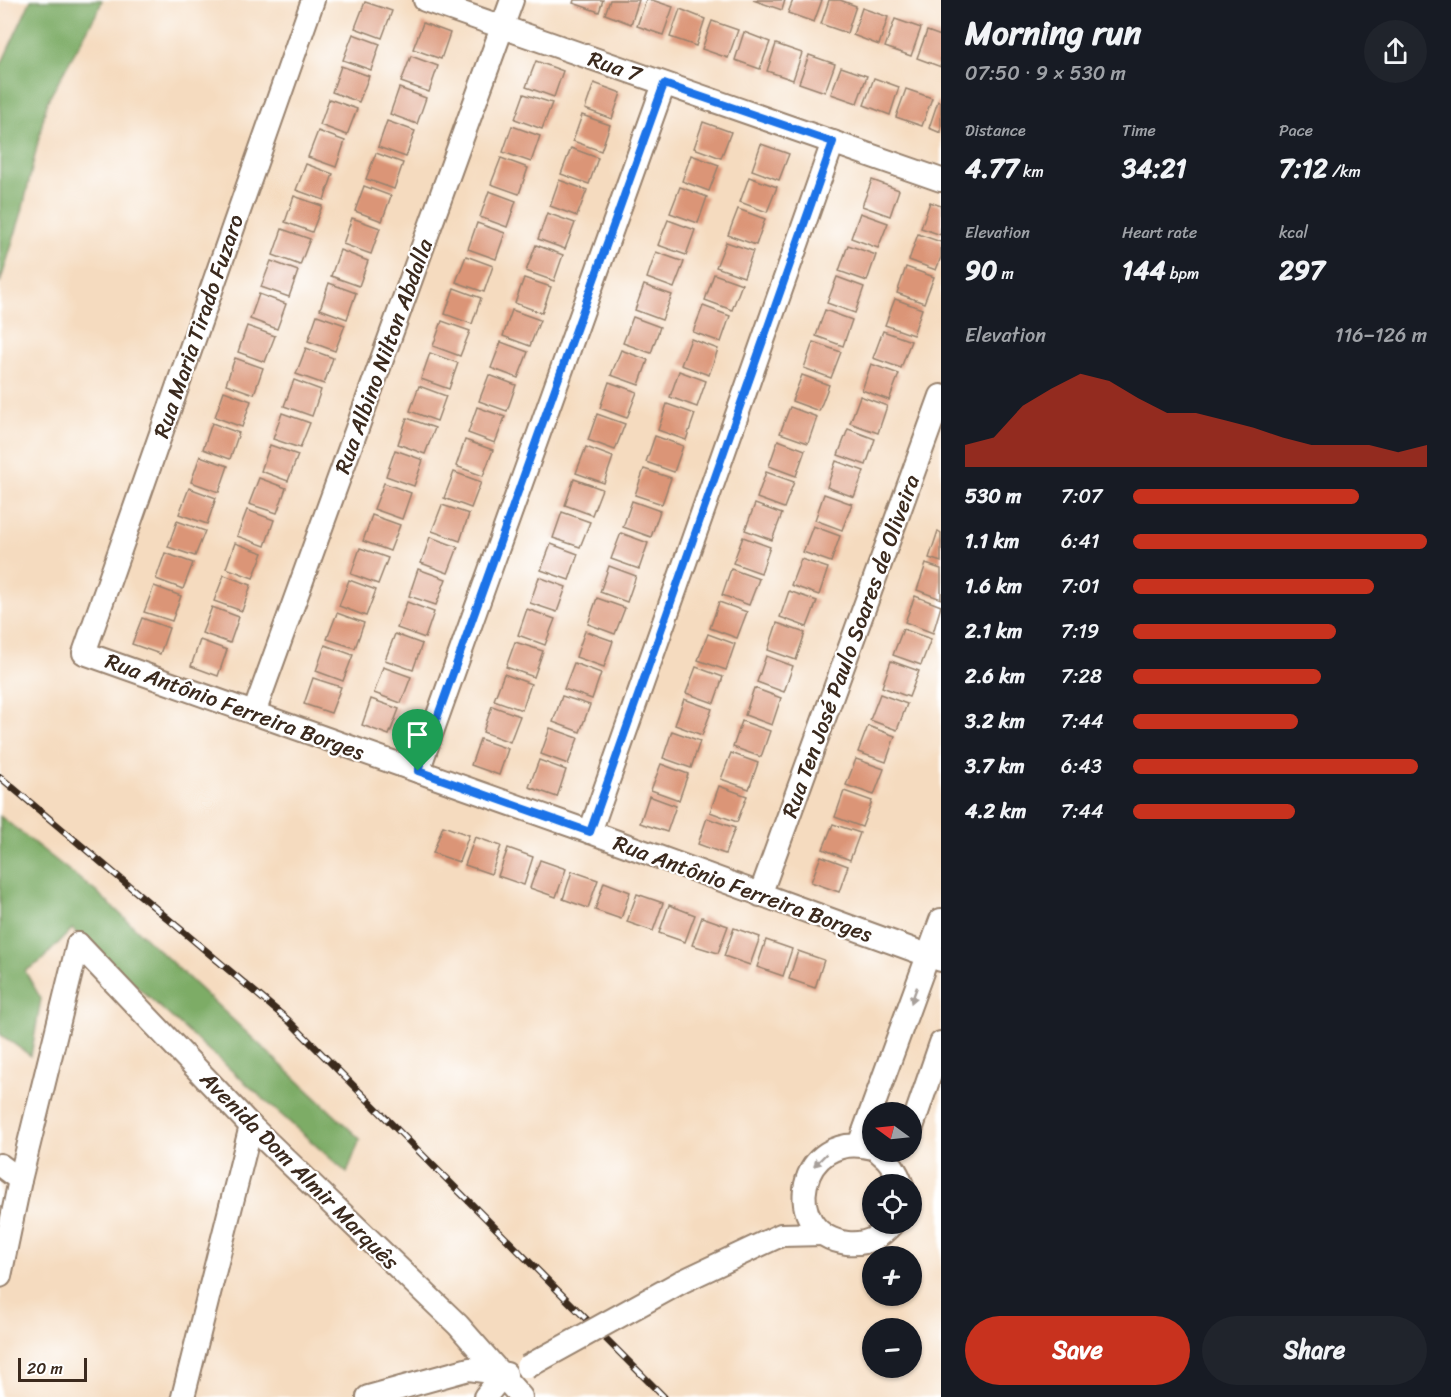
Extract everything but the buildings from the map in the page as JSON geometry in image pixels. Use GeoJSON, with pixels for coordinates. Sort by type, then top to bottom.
{"type":"FeatureCollection","features":[{"type":"Feature","properties":{"kind":"street","name":"Rua Maria Tirado Fuzaro"},"geometry":{"type":"LineString","coordinates":[[84,653],[313,0]]}},
{"type":"Feature","properties":{"kind":"street","name":"Rua 7"},"geometry":{"type":"LineString","coordinates":[[425,0],[941,180]]}},
{"type":"Feature","properties":{"kind":"street","name":"Rua Albino Nilton Abdalla"},"geometry":{"type":"LineString","coordinates":[[254,713],[512,0]]}},
{"type":"Feature","properties":{"kind":"street"},"geometry":{"type":"LineString","coordinates":[[418,771],[664,84]]}},
{"type":"Feature","properties":{"kind":"street"},"geometry":{"type":"LineString","coordinates":[[590,832],[833,142]]}},
{"type":"Feature","properties":{"kind":"street","name":"Rua Ten José Paulo Soares de Oliveira"},"geometry":{"type":"LineString","coordinates":[[760,895],[941,396]]}},
{"type":"Feature","properties":{"kind":"street","name":"Rua Antônio Ferreira Borges"},"geometry":{"type":"LineString","coordinates":[[84,653],[590,832],[934,958]]}},
{"type":"Feature","properties":{"kind":"street"},"geometry":{"type":"LineString","coordinates":[[885,1102],[934,958],[941,920]]}},
{"type":"Feature","properties":{"kind":"street","name":"Avenida Dom Almir Marquês"},"geometry":{"type":"LineString","coordinates":[[20,1180],[78,944],[251,1126],[458,1325],[521,1397]]}},
{"type":"Feature","properties":{"kind":"street"},"geometry":{"type":"LineString","coordinates":[[921,1102],[941,1043]]}},
{"type":"Feature","properties":{"kind":"street"},"geometry":{"type":"LineString","coordinates":[[183,1397],[251,1126]]}},
{"type":"Feature","properties":{"kind":"street"},"geometry":{"type":"LineString","coordinates":[[862,1147],[844,1145],[829,1151],[817,1160],[804,1187],[805,1203],[814,1225],[838,1242],[855,1244],[871,1241],[882,1234]]}},
{"type":"Feature","properties":{"kind":"street"},"geometry":{"type":"LineString","coordinates":[[0,1165],[20,1180],[0,1276]]}},
{"type":"Feature","properties":{"kind":"street"},"geometry":{"type":"LineString","coordinates":[[781,1235],[805,1203]]}},
{"type":"Feature","properties":{"kind":"street"},"geometry":{"type":"LineString","coordinates":[[368,1397],[469,1369],[503,1375],[526,1367],[681,1282],[781,1235],[824,1234]]}},
{"type":"Feature","properties":{"kind":"street"},"geometry":{"type":"LineString","coordinates":[[485,1397],[503,1375]]}},
{"type":"Feature","properties":{"kind":"green space"},"geometry":{"type":"Polygon","coordinates":[[[31,0],[102,0],[47,102],[22,212],[0,283],[0,67],[31,0]]]}},
{"type":"Feature","properties":{"kind":"green space"},"geometry":{"type":"Polygon","coordinates":[[[0,816],[100,895],[360,1139],[347,1173],[72,929],[40,962],[25,971],[41,999],[31,1056],[0,1034],[0,816]]]}},
{"type":"Feature","properties":{"kind":"railway"},"geometry":{"type":"LineString","coordinates":[[0,777],[288,1020],[664,1397]]}},
{"type":"Feature","properties":{"kind":"route"},"geometry":{"type":"LineString","coordinates":[[664,84],[833,142],[590,832],[418,771],[664,84]]}}]}
